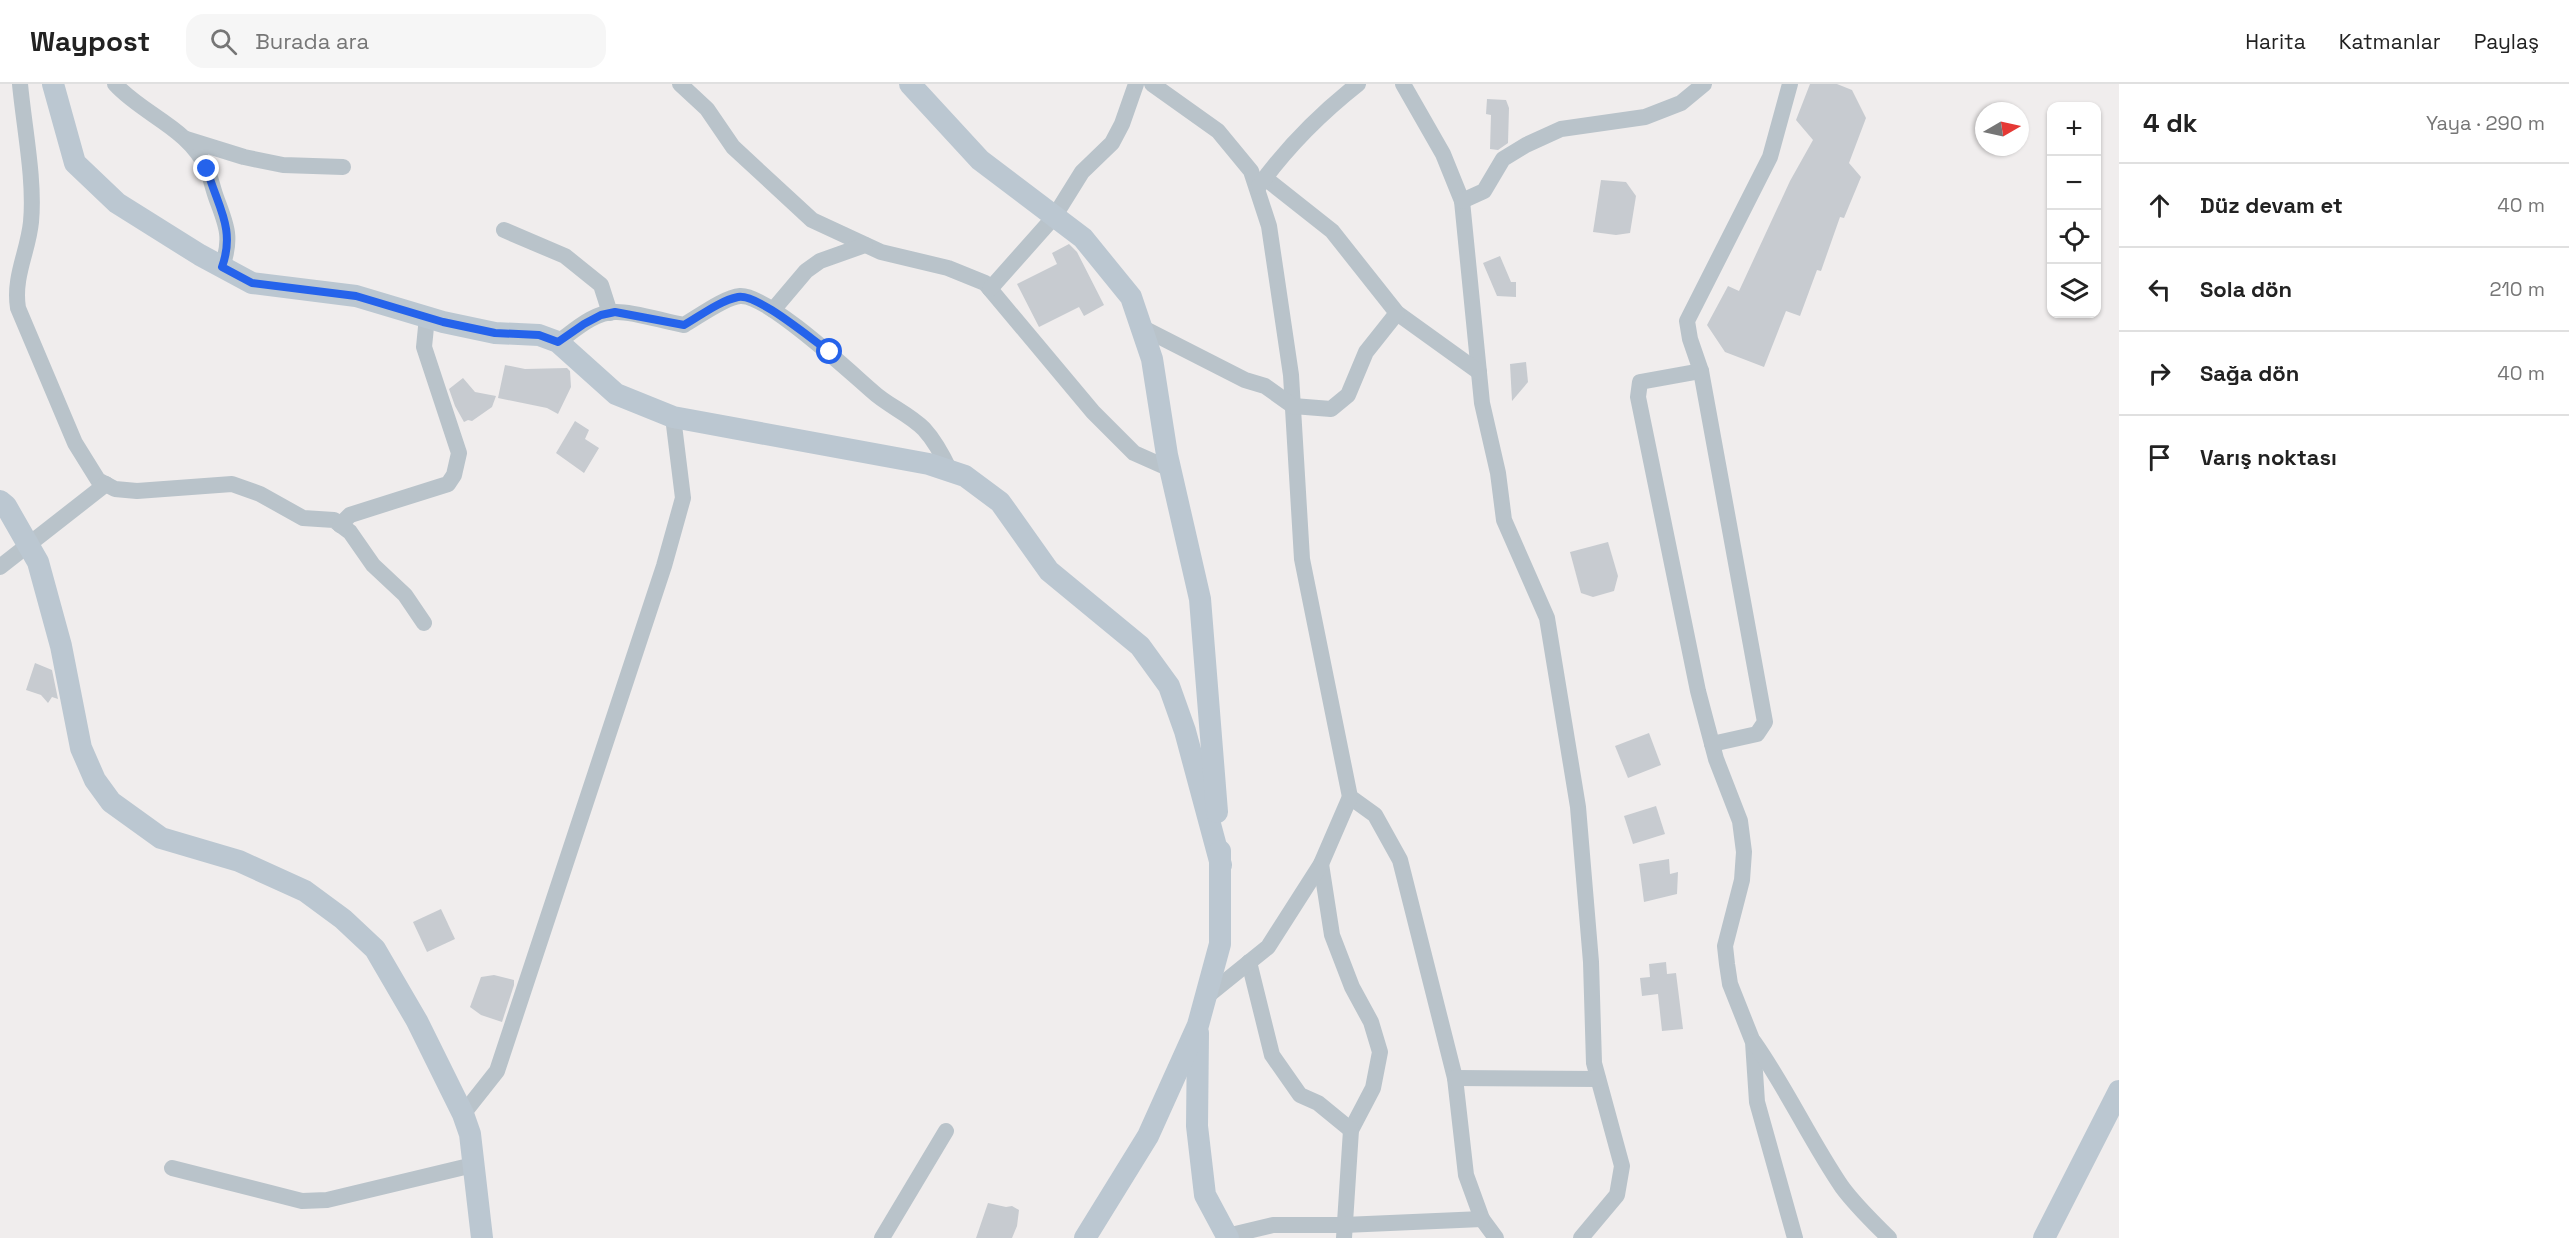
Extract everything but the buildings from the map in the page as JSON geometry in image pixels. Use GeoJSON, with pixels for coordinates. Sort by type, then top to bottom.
{"type":"FeatureCollection","features":[{"type":"Feature","properties":{"kind":"street"},"geometry":{"type":"LineString","coordinates":[[20,84],[31,200],[28,239],[16,285],[18,308],[75,443],[98,480],[115,489],[137,491],[232,484],[260,494],[303,518],[334,520],[350,532],[373,565],[405,595],[424,623]]}},
{"type":"Feature","properties":{"kind":"street"},"geometry":{"type":"LineString","coordinates":[[52,84],[75,163],[117,203],[252,283],[356,296],[427,317],[495,333],[539,335],[558,342],[616,394],[673,417],[929,464],[964,476],[1000,502],[1049,571],[1140,646],[1169,686],[1185,731],[1221,865]]}},
{"type":"Feature","properties":{"kind":"street"},"geometry":{"type":"LineString","coordinates":[[115,84],[172,127],[196,152],[207,169],[227,226],[229,241],[222,267]]}},
{"type":"Feature","properties":{"kind":"street"},"geometry":{"type":"LineString","coordinates":[[680,84],[707,109],[732,147],[812,220],[881,252],[948,268],[985,283],[1093,412],[1134,453],[1170,469]]}},
{"type":"Feature","properties":{"kind":"street"},"geometry":{"type":"LineString","coordinates":[[910,84],[980,160],[1083,238],[1131,297],[1152,359],[1170,469],[1200,598],[1221,865],[1220,944],[1198,1025],[1148,1136],[1085,1238]]}},
{"type":"Feature","properties":{"kind":"street"},"geometry":{"type":"LineString","coordinates":[[990,289],[1054,217],[1082,172],[1112,143],[1122,124],[1136,84]]}},
{"type":"Feature","properties":{"kind":"street"},"geometry":{"type":"LineString","coordinates":[[1152,84],[1218,131],[1261,183],[1332,231],[1397,313],[1479,372]]}},
{"type":"Feature","properties":{"kind":"street"},"geometry":{"type":"LineString","coordinates":[[1206,997],[1268,947],[1321,864],[1350,797],[1302,559],[1291,375],[1261,183],[1283,154],[1321,114],[1358,84]]}},
{"type":"Feature","properties":{"kind":"street"},"geometry":{"type":"LineString","coordinates":[[1403,84],[1443,154],[1462,201],[1482,403],[1498,473],[1504,520],[1547,618],[1578,807],[1591,962],[1594,1063],[1622,1166],[1617,1195],[1581,1238]]}},
{"type":"Feature","properties":{"kind":"street"},"geometry":{"type":"LineString","coordinates":[[1462,201],[1484,191],[1503,159],[1526,145],[1561,129],[1645,117],[1681,102],[1704,84]]}},
{"type":"Feature","properties":{"kind":"street"},"geometry":{"type":"LineString","coordinates":[[1712,744],[1757,734],[1765,722],[1701,371],[1690,339],[1687,321],[1770,157],[1790,84]]}},
{"type":"Feature","properties":{"kind":"street"},"geometry":{"type":"LineString","coordinates":[[184,139],[244,157],[283,165],[343,167]]}},
{"type":"Feature","properties":{"kind":"street"},"geometry":{"type":"LineString","coordinates":[[504,230],[566,256],[601,285],[609,313]]}},
{"type":"Feature","properties":{"kind":"street"},"geometry":{"type":"LineString","coordinates":[[773,310],[806,271],[820,261],[865,245]]}},
{"type":"Feature","properties":{"kind":"street"},"geometry":{"type":"LineString","coordinates":[[558,342],[584,324],[609,313],[615,312],[684,325],[740,296],[754,300],[773,310],[830,352],[873,393],[912,417],[939,448],[950,471]]}},
{"type":"Feature","properties":{"kind":"street"},"geometry":{"type":"LineString","coordinates":[[1141,327],[1245,380],[1265,386],[1293,406],[1331,409],[1348,395],[1366,352],[1397,313]]}},
{"type":"Feature","properties":{"kind":"street"},"geometry":{"type":"LineString","coordinates":[[340,525],[350,515],[448,484],[454,475],[459,453],[424,347],[427,317]]}},
{"type":"Feature","properties":{"kind":"street"},"geometry":{"type":"LineString","coordinates":[[1701,371],[1640,382],[1638,397],[1698,691],[1712,744],[1740,821],[1744,852],[1742,880],[1725,946],[1730,984],[1753,1042],[1778,1076],[1843,1189],[1889,1238]]}},
{"type":"Feature","properties":{"kind":"street"},"geometry":{"type":"LineString","coordinates":[[463,1114],[496,1071],[664,566],[683,498],[673,417]]}},
{"type":"Feature","properties":{"kind":"street"},"geometry":{"type":"LineString","coordinates":[[0,567],[106,484]]}},
{"type":"Feature","properties":{"kind":"street"},"geometry":{"type":"LineString","coordinates":[[0,501],[6,506],[38,562],[61,646],[81,748],[95,780],[111,802],[161,838],[239,861],[305,891],[344,919],[375,949],[417,1021],[463,1114],[470,1134],[482,1238]]}},
{"type":"Feature","properties":{"kind":"street"},"geometry":{"type":"LineString","coordinates":[[1350,797],[1375,815],[1400,860],[1455,1078],[1467,1175],[1482,1219],[1496,1238]]}},
{"type":"Feature","properties":{"kind":"street"},"geometry":{"type":"LineString","coordinates":[[1321,864],[1332,935],[1352,987],[1371,1022],[1380,1052],[1373,1088],[1350,1130],[1344,1232]]}},
{"type":"Feature","properties":{"kind":"street"},"geometry":{"type":"LineString","coordinates":[[1249,962],[1272,1055],[1300,1095],[1318,1103],[1350,1130]]}},
{"type":"Feature","properties":{"kind":"street"},"geometry":{"type":"LineString","coordinates":[[1198,1025],[1197,1126],[1205,1195],[1228,1237],[1273,1225],[1344,1232],[1482,1219]]}},
{"type":"Feature","properties":{"kind":"street"},"geometry":{"type":"LineString","coordinates":[[1753,1042],[1757,1102],[1795,1238]]}},
{"type":"Feature","properties":{"kind":"street"},"geometry":{"type":"LineString","coordinates":[[1455,1078],[1598,1079]]}},
{"type":"Feature","properties":{"kind":"street"},"geometry":{"type":"LineString","coordinates":[[2044,1238],[2119,1091]]}},
{"type":"Feature","properties":{"kind":"street"},"geometry":{"type":"LineString","coordinates":[[882,1238],[946,1131]]}},
{"type":"Feature","properties":{"kind":"street"},"geometry":{"type":"LineString","coordinates":[[172,1167],[278,1196],[327,1200],[472,1166]]}},
{"type":"Feature","properties":{"kind":"route"},"geometry":{"type":"LineString","coordinates":[[207,169],[227,226],[229,241],[222,267],[252,283],[356,296],[443,322],[495,333],[539,335],[558,342],[601,315],[615,312],[684,325],[740,296],[773,310],[830,352]]}}]}
